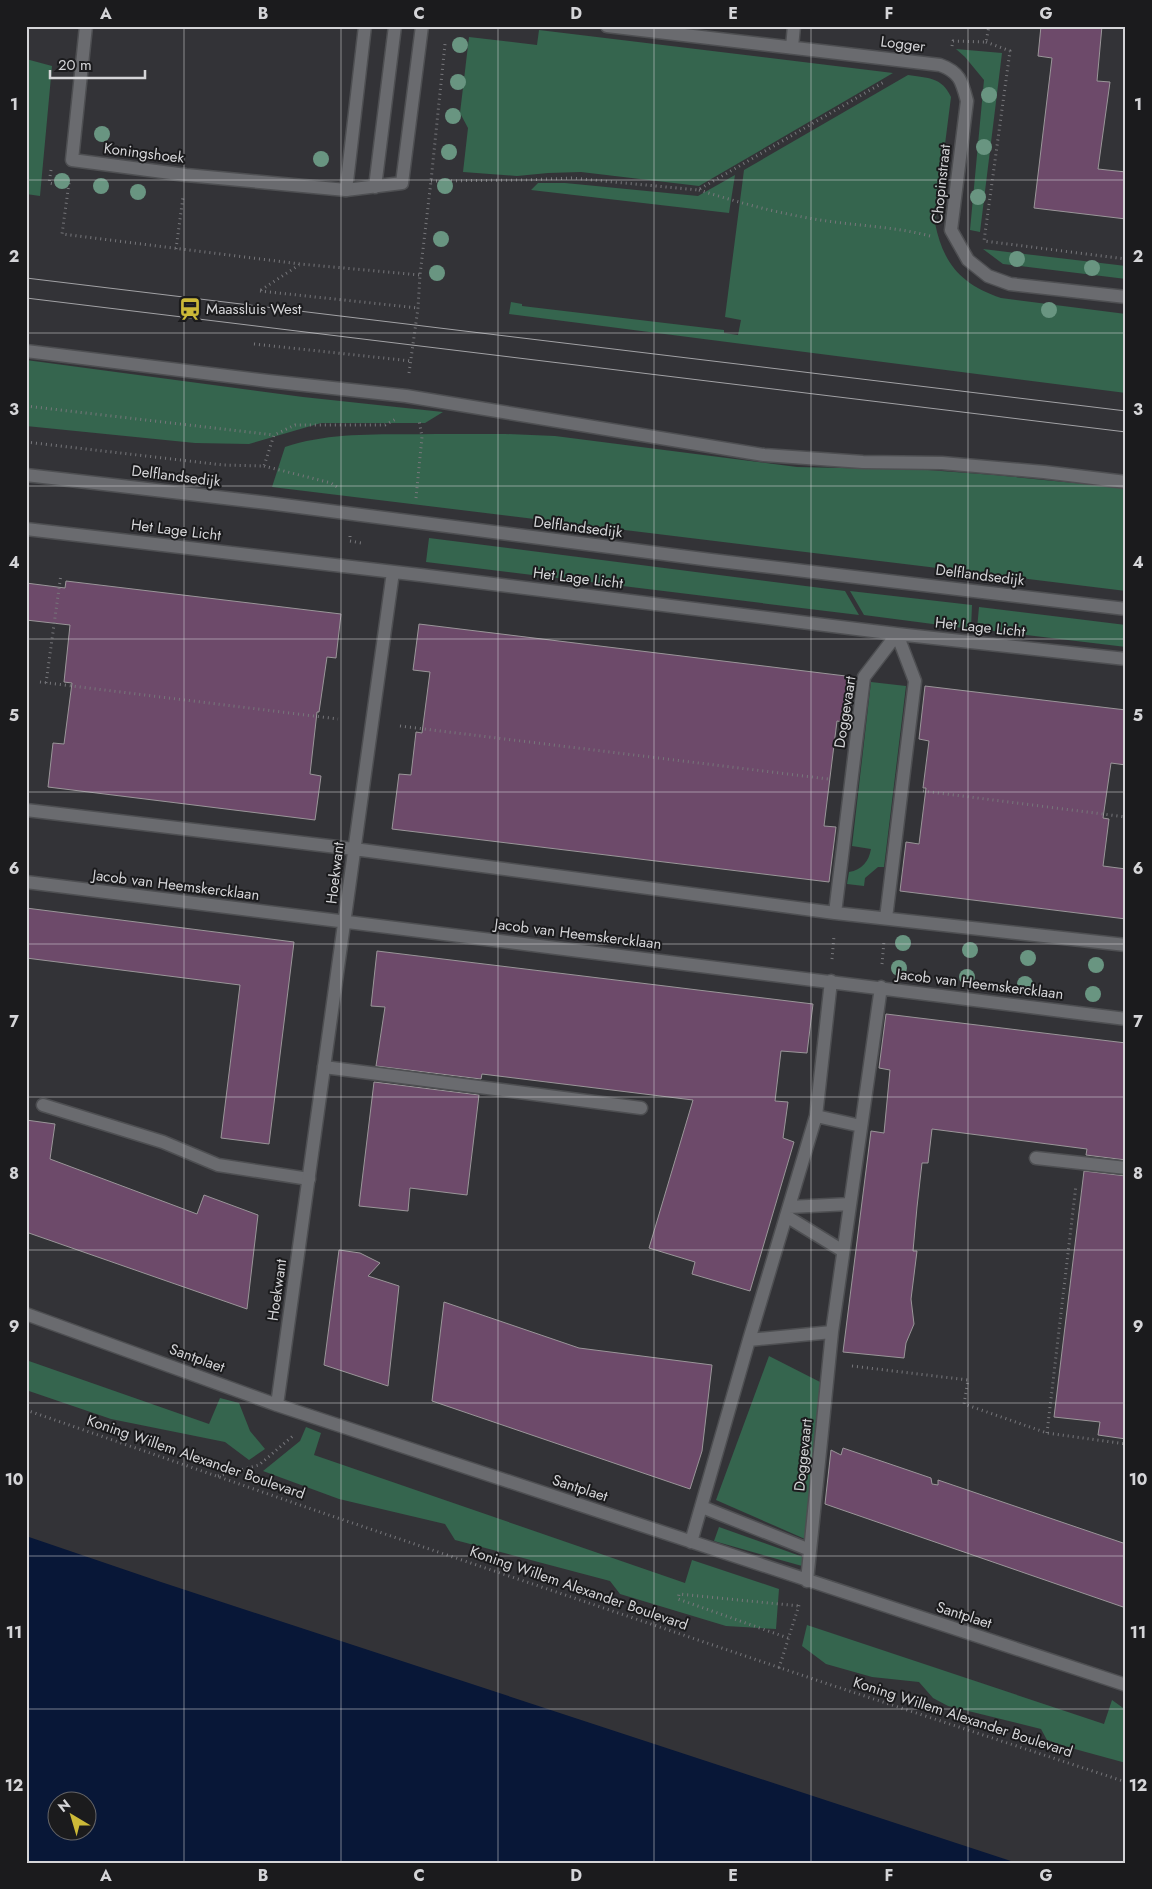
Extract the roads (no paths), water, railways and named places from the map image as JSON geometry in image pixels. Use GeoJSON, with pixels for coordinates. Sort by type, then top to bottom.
{"type":"FeatureCollection","features":[{"type":"Feature","properties":{"kind":"street","name":"Koningshoek"},"geometry":{"type":"LineString","coordinates":[[86,26],[72,160],[186,174],[346,190],[402,183],[422,26]]}},
{"type":"Feature","properties":{"kind":"street"},"geometry":{"type":"LineString","coordinates":[[346,190],[365,26]]}},
{"type":"Feature","properties":{"kind":"street"},"geometry":{"type":"LineString","coordinates":[[375,187],[395,26]]}},
{"type":"Feature","properties":{"kind":"street"},"geometry":{"type":"LineString","coordinates":[[792,47],[794,26]]}},
{"type":"Feature","properties":{"kind":"street","name":"Logger"},"geometry":{"type":"LineString","coordinates":[[613,27],[792,47],[949,68]]}},
{"type":"Feature","properties":{"kind":"street","name":"Chopinstraat"},"geometry":{"type":"LineString","coordinates":[[949,68],[962,80],[967,101],[951,230],[968,260],[988,276],[1010,284],[1126,298]]}},
{"type":"Feature","properties":{"kind":"street"},"geometry":{"type":"LineString","coordinates":[[26,351],[406,396],[764,456],[863,462],[942,463],[1044,472],[1126,482]]}},
{"type":"Feature","properties":{"kind":"street","name":"Delflandsedijk"},"geometry":{"type":"LineString","coordinates":[[26,475],[268,503],[711,560],[1126,609]]}},
{"type":"Feature","properties":{"kind":"street","name":"Het Lage Licht"},"geometry":{"type":"LineString","coordinates":[[26,529],[897,634],[1126,659]]}},
{"type":"Feature","properties":{"kind":"street","name":"Hoekwant"},"geometry":{"type":"LineString","coordinates":[[277,1405],[393,572]]}},
{"type":"Feature","properties":{"kind":"street"},"geometry":{"type":"LineString","coordinates":[[886,918],[916,681],[897,634]]}},
{"type":"Feature","properties":{"kind":"street","name":"Doggevaart"},"geometry":{"type":"LineString","coordinates":[[835,912],[864,677],[897,634]]}},
{"type":"Feature","properties":{"kind":"street"},"geometry":{"type":"LineString","coordinates":[[26,810],[354,849],[835,912],[1126,945]]}},
{"type":"Feature","properties":{"kind":"street","name":"Jacob van Heemskercklaan"},"geometry":{"type":"LineString","coordinates":[[26,882],[345,923],[1126,1018]]}},
{"type":"Feature","properties":{"kind":"street"},"geometry":{"type":"LineString","coordinates":[[691,1542],[816,1116],[830,981]]}},
{"type":"Feature","properties":{"kind":"street","name":"Doggevaart"},"geometry":{"type":"LineString","coordinates":[[807,1581],[832,1332],[880,987]]}},
{"type":"Feature","properties":{"kind":"street"},"geometry":{"type":"LineString","coordinates":[[324,1067],[641,1108]]}},
{"type":"Feature","properties":{"kind":"street"},"geometry":{"type":"LineString","coordinates":[[43,1105],[163,1142],[218,1165],[309,1179]]}},
{"type":"Feature","properties":{"kind":"street"},"geometry":{"type":"LineString","coordinates":[[816,1116],[861,1126]]}},
{"type":"Feature","properties":{"kind":"street"},"geometry":{"type":"LineString","coordinates":[[1036,1158],[1126,1168]]}},
{"type":"Feature","properties":{"kind":"street"},"geometry":{"type":"LineString","coordinates":[[787,1211],[850,1204]]}},
{"type":"Feature","properties":{"kind":"street"},"geometry":{"type":"LineString","coordinates":[[787,1211],[844,1252]]}},
{"type":"Feature","properties":{"kind":"street","name":"Santplaet"},"geometry":{"type":"LineString","coordinates":[[26,1314],[277,1405],[1126,1685]]}},
{"type":"Feature","properties":{"kind":"street"},"geometry":{"type":"LineString","coordinates":[[749,1340],[832,1332]]}},
{"type":"Feature","properties":{"kind":"street"},"geometry":{"type":"LineString","coordinates":[[702,1507],[810,1550]]}},
{"type":"Feature","properties":{"kind":"water"},"geometry":{"type":"Polygon","coordinates":[[[26,1536],[161,1582],[1017,1863],[26,1863],[26,1536]]]}},
{"type":"Feature","properties":{"kind":"tram line"},"geometry":{"type":"LineString","coordinates":[[26,278],[1126,411]]}},
{"type":"Feature","properties":{"kind":"tram line"},"geometry":{"type":"LineString","coordinates":[[26,298],[1126,432]]}},
{"type":"Feature","properties":{"kind":"place","name":"Maassluis West"},"geometry":{"type":"Point","coordinates":[190,309]}}]}
